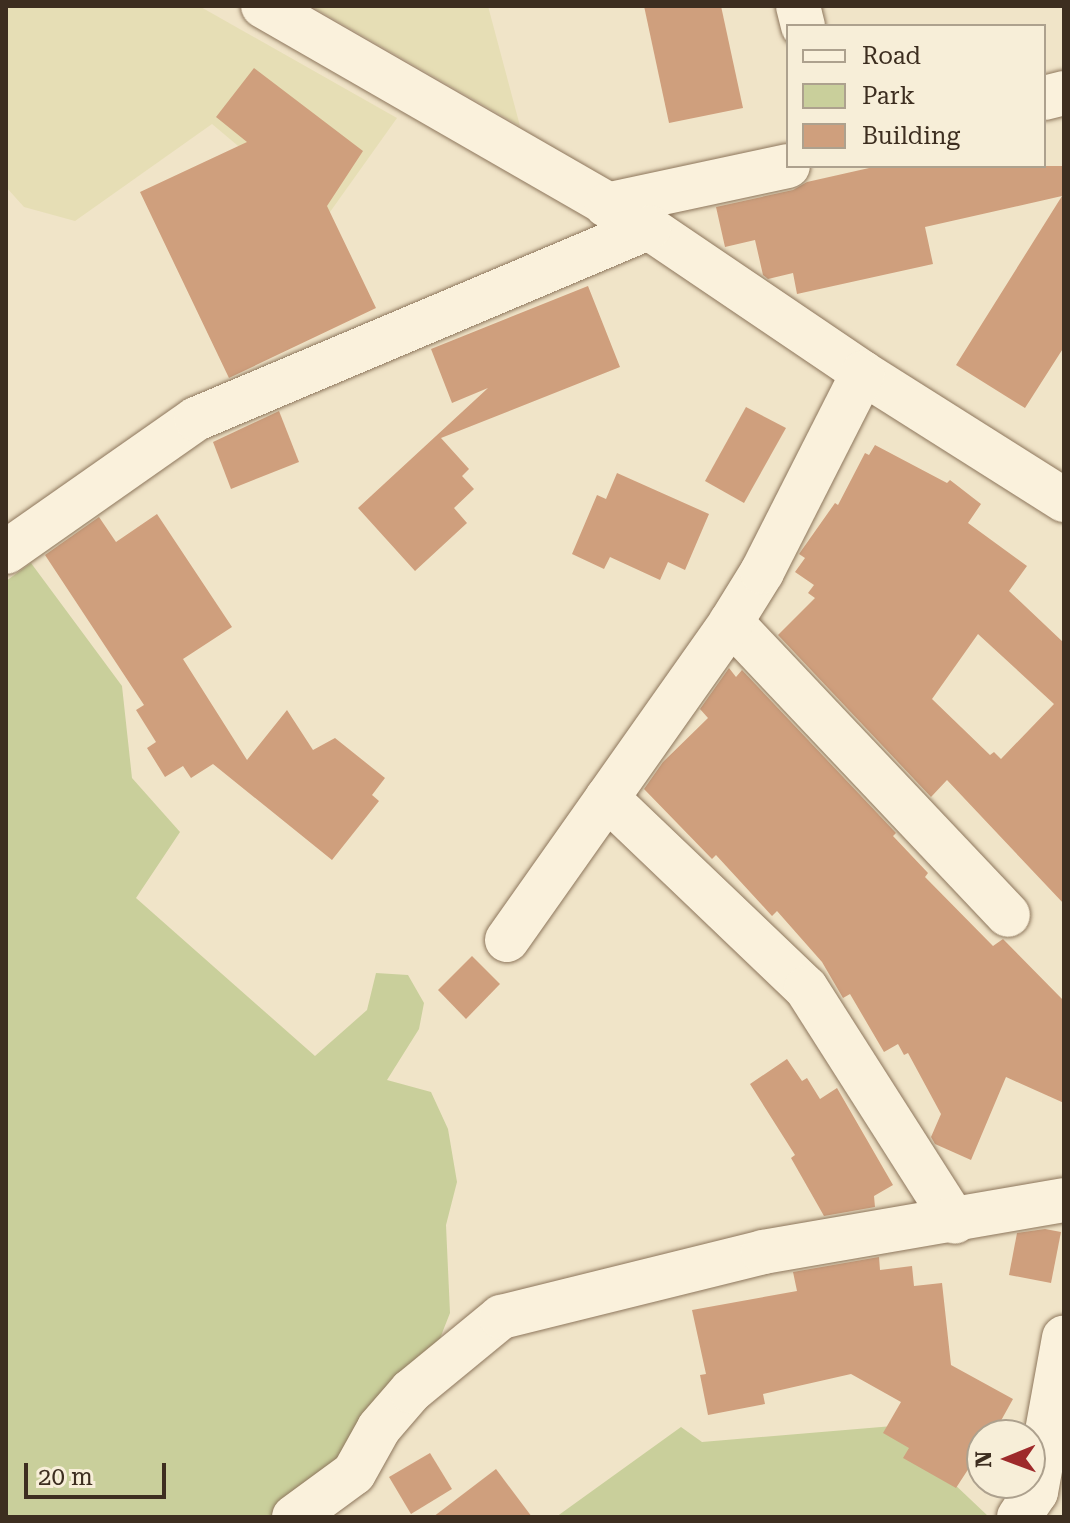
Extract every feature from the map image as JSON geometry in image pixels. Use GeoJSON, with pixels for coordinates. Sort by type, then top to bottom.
{"type":"FeatureCollection","features":[{"type":"Feature","properties":{"kind":"street"},"geometry":{"type":"LineString","coordinates":[[263,6],[649,228],[863,373],[1064,500]]}},
{"type":"Feature","properties":{"kind":"street"},"geometry":{"type":"LineString","coordinates":[[606,205],[786,166]]}},
{"type":"Feature","properties":{"kind":"street"},"geometry":{"type":"LineString","coordinates":[[6,552],[196,419],[649,228]]}},
{"type":"Feature","properties":{"kind":"street"},"geometry":{"type":"LineString","coordinates":[[507,940],[731,622],[762,572],[863,373]]}},
{"type":"Feature","properties":{"kind":"street"},"geometry":{"type":"LineString","coordinates":[[731,622],[1008,915]]}},
{"type":"Feature","properties":{"kind":"street"},"geometry":{"type":"LineString","coordinates":[[607,798],[806,988],[955,1222]]}},
{"type":"Feature","properties":{"kind":"street"},"geometry":{"type":"LineString","coordinates":[[294,1517],[354,1473],[379,1428],[411,1391],[501,1317],[763,1252],[955,1222],[1064,1200]]}},
{"type":"Feature","properties":{"kind":"street"},"geometry":{"type":"LineString","coordinates":[[1019,1517],[1036,1492],[1064,1338]]}},
{"type":"Feature","properties":{"kind":"shaded area"},"geometry":{"type":"Polygon","coordinates":[[[6,6],[199,6],[397,118],[325,219],[212,124],[75,221],[24,207],[6,187],[6,6]]]}},
{"type":"Feature","properties":{"kind":"shaded area"},"geometry":{"type":"Polygon","coordinates":[[[311,6],[488,6],[520,126],[311,6]]]}},
{"type":"Feature","properties":{"kind":"green space"},"geometry":{"type":"Polygon","coordinates":[[[31,563],[122,686],[132,778],[180,832],[136,898],[315,1056],[367,1010],[376,973],[408,975],[424,1003],[419,1029],[387,1080],[431,1092],[448,1129],[457,1182],[446,1225],[450,1313],[435,1351],[347,1465],[272,1517],[6,1517],[6,581],[31,563]]]}},
{"type":"Feature","properties":{"kind":"green space"},"geometry":{"type":"Polygon","coordinates":[[[893,1426],[966,1495],[966,1499],[970,1499],[989,1517],[556,1517],[681,1427],[702,1442],[893,1426]]]}},
{"type":"Feature","properties":{"kind":"building"},"geometry":{"type":"Polygon","coordinates":[[[644,6],[721,6],[743,108],[669,123],[644,6]]]}},
{"type":"Feature","properties":{"kind":"building"},"geometry":{"type":"Polygon","coordinates":[[[254,68],[363,151],[327,206],[376,308],[229,378],[140,192],[247,142],[216,117],[254,68]]]}},
{"type":"Feature","properties":{"kind":"building"},"geometry":{"type":"Polygon","coordinates":[[[1064,166],[1064,347],[1025,408],[956,365],[1062,196],[925,227],[933,264],[797,294],[793,273],[768,279],[763,275],[755,240],[725,247],[716,207],[793,190],[807,182],[869,168],[1064,166]]]}},
{"type":"Feature","properties":{"kind":"building"},"geometry":{"type":"Polygon","coordinates":[[[588,286],[620,367],[441,438],[469,469],[462,476],[474,489],[454,508],[467,523],[415,571],[358,508],[488,388],[452,403],[431,349],[588,286]]]}},
{"type":"Feature","properties":{"kind":"building"},"geometry":{"type":"Polygon","coordinates":[[[746,407],[786,428],[744,503],[705,481],[746,407]]]}},
{"type":"Feature","properties":{"kind":"building"},"geometry":{"type":"Polygon","coordinates":[[[279,411],[299,462],[231,489],[213,442],[279,411]]]}},
{"type":"Feature","properties":{"kind":"building"},"geometry":{"type":"Polygon","coordinates":[[[875,445],[947,483],[950,480],[981,504],[968,523],[1027,566],[1009,591],[1064,643],[1064,904],[947,780],[931,797],[778,635],[815,598],[808,593],[814,585],[795,572],[805,558],[799,554],[835,503],[838,505],[865,453],[869,455],[875,445]],[[978,634],[932,699],[990,755],[994,752],[1001,759],[1054,704],[978,634]]]}},
{"type":"Feature","properties":{"kind":"building"},"geometry":{"type":"Polygon","coordinates":[[[617,473],[709,514],[685,570],[668,562],[660,580],[610,557],[604,569],[572,554],[597,495],[606,499],[617,473]]]}},
{"type":"Feature","properties":{"kind":"building"},"geometry":{"type":"Polygon","coordinates":[[[157,514],[232,627],[183,659],[247,760],[287,710],[313,750],[335,738],[385,778],[372,795],[379,801],[332,860],[213,764],[191,778],[183,766],[165,777],[147,748],[156,742],[136,710],[144,705],[45,555],[99,517],[116,542],[157,514]]]}},
{"type":"Feature","properties":{"kind":"building"},"geometry":{"type":"Polygon","coordinates":[[[729,668],[736,677],[742,670],[896,833],[893,836],[928,873],[925,877],[993,946],[1003,939],[1064,1001],[1064,1103],[1006,1077],[971,1160],[935,1144],[931,1137],[941,1114],[908,1053],[904,1055],[898,1044],[884,1052],[850,994],[843,998],[822,962],[777,911],[772,916],[716,855],[712,859],[644,789],[663,762],[708,718],[700,709],[729,668]]]}},
{"type":"Feature","properties":{"kind":"building"},"geometry":{"type":"Polygon","coordinates":[[[472,956],[500,984],[466,1019],[438,990],[472,956]]]}},
{"type":"Feature","properties":{"kind":"building"},"geometry":{"type":"Polygon","coordinates":[[[787,1059],[802,1081],[807,1078],[820,1099],[837,1088],[893,1185],[874,1196],[875,1207],[824,1216],[791,1158],[795,1155],[750,1084],[787,1059]]]}},
{"type":"Feature","properties":{"kind":"building"},"geometry":{"type":"Polygon","coordinates":[[[1045,1229],[1061,1232],[1051,1283],[1009,1275],[1017,1233],[1045,1229]]]}},
{"type":"Feature","properties":{"kind":"building"},"geometry":{"type":"Polygon","coordinates":[[[879,1257],[880,1270],[912,1266],[914,1286],[942,1283],[951,1365],[1013,1399],[1002,1419],[966,1419],[966,1473],[956,1488],[903,1458],[909,1448],[883,1433],[901,1402],[851,1374],[763,1394],[765,1404],[708,1415],[700,1375],[706,1374],[692,1310],[797,1291],[793,1272],[879,1257]]]}},
{"type":"Feature","properties":{"kind":"building"},"geometry":{"type":"Polygon","coordinates":[[[430,1453],[452,1489],[411,1514],[389,1477],[430,1453]]]}},
{"type":"Feature","properties":{"kind":"building"},"geometry":{"type":"Polygon","coordinates":[[[496,1469],[532,1517],[433,1517],[496,1469]]]}}]}
